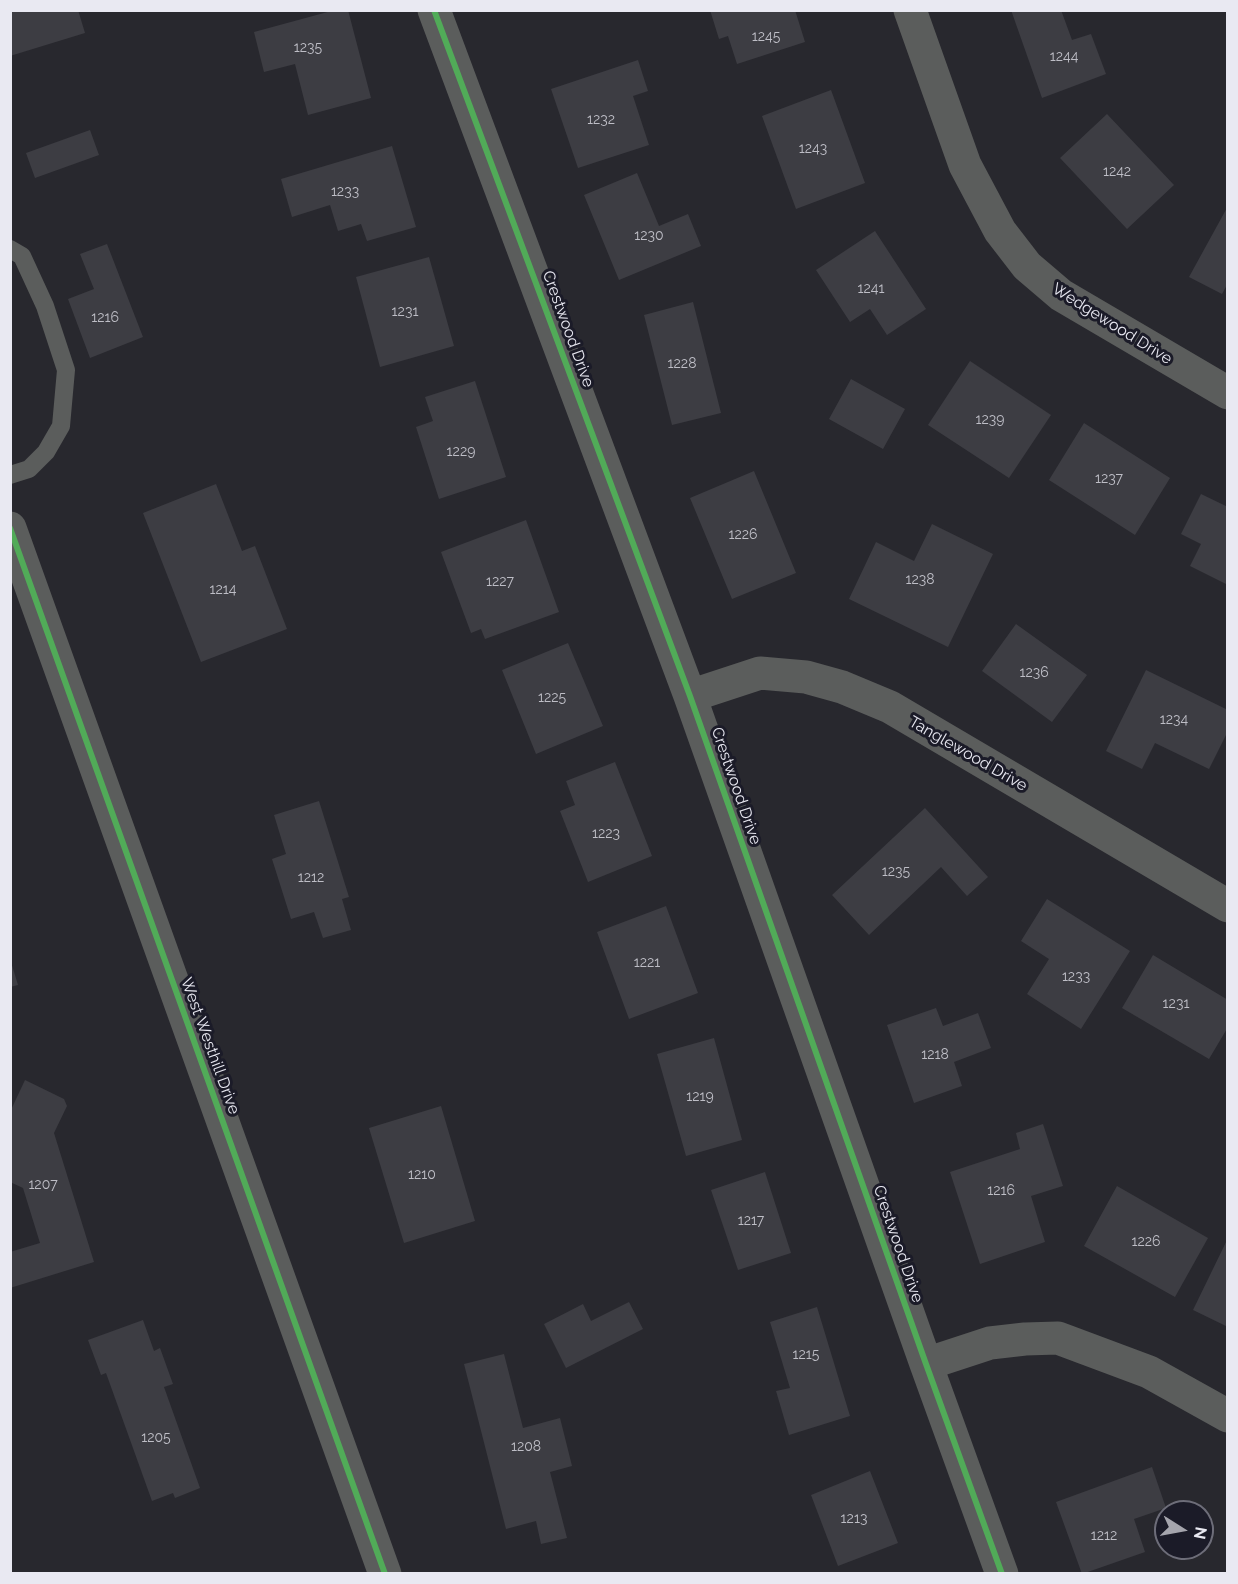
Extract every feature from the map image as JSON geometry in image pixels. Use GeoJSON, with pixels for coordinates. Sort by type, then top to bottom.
{"type":"FeatureCollection","features":[{"type":"Feature","properties":{"kind":"street","name":"Crestwood Drive"},"geometry":{"type":"LineString","coordinates":[[434,10],[690,696],[1002,1574]]}},
{"type":"Feature","properties":{"kind":"street","name":"Wedgewood Drive"},"geometry":{"type":"LineString","coordinates":[[910,10],[965,165],[1000,231],[1027,266],[1061,295],[1227,393]]}},
{"type":"Feature","properties":{"kind":"street","name":"West Westhill Drive"},"geometry":{"type":"LineString","coordinates":[[10,528],[385,1574]]}},
{"type":"Feature","properties":{"kind":"street","name":"Tanglewood Drive"},"geometry":{"type":"LineString","coordinates":[[690,696],[760,673],[806,677],[842,687],[890,707],[1227,906]]}},
{"type":"Feature","properties":{"kind":"street"},"geometry":{"type":"LineString","coordinates":[[926,1364],[990,1343],[1058,1338],[1149,1372],[1227,1416]]}},
{"type":"Feature","properties":{"kind":"lane"},"geometry":{"type":"LineString","coordinates":[[10,249],[22,256],[45,306],[66,370],[61,426],[46,452],[29,469],[10,475]]}},
{"type":"Feature","properties":{"kind":"building"},"geometry":{"type":"Polygon","coordinates":[[[10,10],[78,10],[85,33],[10,56],[10,10]]]}},
{"type":"Feature","properties":{"kind":"building"},"geometry":{"type":"Polygon","coordinates":[[[335,10],[348,10],[371,98],[308,115],[295,64],[264,72],[254,32],[335,10]]]}},
{"type":"Feature","properties":{"kind":"building"},"geometry":{"type":"Polygon","coordinates":[[[710,10],[795,10],[805,42],[737,64],[728,36],[719,39],[710,10]]]}},
{"type":"Feature","properties":{"kind":"building"},"geometry":{"type":"Polygon","coordinates":[[[1011,10],[1061,10],[1072,40],[1091,34],[1106,74],[1042,98],[1011,10]]]}},
{"type":"Feature","properties":{"kind":"building"},"geometry":{"type":"Polygon","coordinates":[[[638,60],[648,91],[633,96],[649,145],[578,168],[551,89],[638,60]]]}},
{"type":"Feature","properties":{"kind":"building"},"geometry":{"type":"Polygon","coordinates":[[[831,90],[865,183],[796,209],[762,116],[831,90]]]}},
{"type":"Feature","properties":{"kind":"building"},"geometry":{"type":"Polygon","coordinates":[[[1107,114],[1174,185],[1127,229],[1060,158],[1107,114]]]}},
{"type":"Feature","properties":{"kind":"building"},"geometry":{"type":"Polygon","coordinates":[[[90,130],[99,155],[35,178],[26,153],[90,130]]]}},
{"type":"Feature","properties":{"kind":"building"},"geometry":{"type":"Polygon","coordinates":[[[392,146],[416,227],[367,241],[361,224],[338,231],[330,205],[292,217],[281,179],[392,146]]]}},
{"type":"Feature","properties":{"kind":"building"},"geometry":{"type":"Polygon","coordinates":[[[637,173],[659,226],[688,214],[701,246],[619,280],[584,195],[637,173]]]}},
{"type":"Feature","properties":{"kind":"building"},"geometry":{"type":"Polygon","coordinates":[[[1228,206],[1228,283],[1222,294],[1189,277],[1228,206]]]}},
{"type":"Feature","properties":{"kind":"building"},"geometry":{"type":"Polygon","coordinates":[[[875,231],[926,309],[887,335],[870,309],[850,322],[816,270],[875,231]]]}},
{"type":"Feature","properties":{"kind":"building"},"geometry":{"type":"Polygon","coordinates":[[[107,244],[143,337],[90,358],[68,299],[94,289],[80,254],[107,244]]]}},
{"type":"Feature","properties":{"kind":"building"},"geometry":{"type":"Polygon","coordinates":[[[429,257],[454,346],[380,367],[356,277],[429,257]]]}},
{"type":"Feature","properties":{"kind":"building"},"geometry":{"type":"Polygon","coordinates":[[[693,302],[721,413],[672,425],[644,315],[693,302]]]}},
{"type":"Feature","properties":{"kind":"building"},"geometry":{"type":"Polygon","coordinates":[[[970,361],[1051,415],[1009,478],[928,425],[970,361]]]}},
{"type":"Feature","properties":{"kind":"building"},"geometry":{"type":"Polygon","coordinates":[[[851,379],[905,409],[883,449],[829,419],[851,379]]]}},
{"type":"Feature","properties":{"kind":"building"},"geometry":{"type":"Polygon","coordinates":[[[475,381],[506,477],[439,499],[416,427],[433,421],[425,397],[475,381]]]}},
{"type":"Feature","properties":{"kind":"building"},"geometry":{"type":"Polygon","coordinates":[[[1084,423],[1170,478],[1135,535],[1049,480],[1084,423]]]}},
{"type":"Feature","properties":{"kind":"building"},"geometry":{"type":"Polygon","coordinates":[[[754,471],[796,573],[732,599],[690,498],[754,471]]]}},
{"type":"Feature","properties":{"kind":"building"},"geometry":{"type":"Polygon","coordinates":[[[216,484],[242,551],[255,546],[287,629],[201,662],[143,513],[216,484]]]}},
{"type":"Feature","properties":{"kind":"building"},"geometry":{"type":"Polygon","coordinates":[[[1201,494],[1228,507],[1228,585],[1190,566],[1201,544],[1181,534],[1201,494]]]}},
{"type":"Feature","properties":{"kind":"building"},"geometry":{"type":"Polygon","coordinates":[[[526,520],[559,612],[485,639],[481,629],[471,633],[441,552],[526,520]]]}},
{"type":"Feature","properties":{"kind":"building"},"geometry":{"type":"Polygon","coordinates":[[[932,524],[993,554],[948,647],[849,599],[876,542],[914,561],[932,524]]]}},
{"type":"Feature","properties":{"kind":"building"},"geometry":{"type":"Polygon","coordinates":[[[1016,624],[1087,675],[1052,722],[982,671],[1016,624]]]}},
{"type":"Feature","properties":{"kind":"building"},"geometry":{"type":"Polygon","coordinates":[[[568,643],[603,726],[536,754],[502,670],[568,643]]]}},
{"type":"Feature","properties":{"kind":"building"},"geometry":{"type":"Polygon","coordinates":[[[1146,670],[1228,710],[1228,731],[1209,769],[1155,743],[1142,769],[1106,751],[1146,670]]]}},
{"type":"Feature","properties":{"kind":"building"},"geometry":{"type":"Polygon","coordinates":[[[615,762],[652,856],[588,882],[560,811],[575,805],[566,781],[615,762]]]}},
{"type":"Feature","properties":{"kind":"building"},"geometry":{"type":"Polygon","coordinates":[[[319,801],[349,897],[342,899],[351,930],[323,938],[314,912],[291,919],[272,859],[286,854],[274,815],[319,801]]]}},
{"type":"Feature","properties":{"kind":"building"},"geometry":{"type":"Polygon","coordinates":[[[925,808],[988,877],[967,896],[941,867],[869,935],[832,895],[925,808]]]}},
{"type":"Feature","properties":{"kind":"building"},"geometry":{"type":"Polygon","coordinates":[[[1047,899],[1130,951],[1081,1029],[1027,994],[1049,959],[1021,941],[1047,899]]]}},
{"type":"Feature","properties":{"kind":"building"},"geometry":{"type":"Polygon","coordinates":[[[666,906],[698,993],[629,1019],[597,932],[666,906]]]}},
{"type":"Feature","properties":{"kind":"building"},"geometry":{"type":"Polygon","coordinates":[[[1153,955],[1228,1000],[1228,1027],[1209,1059],[1122,1008],[1153,955]]]}},
{"type":"Feature","properties":{"kind":"building"},"geometry":{"type":"Polygon","coordinates":[[[10,963],[18,985],[10,987],[10,963]]]}},
{"type":"Feature","properties":{"kind":"building"},"geometry":{"type":"Polygon","coordinates":[[[936,1008],[943,1026],[978,1013],[991,1048],[954,1062],[962,1086],[914,1103],[887,1025],[936,1008]]]}},
{"type":"Feature","properties":{"kind":"building"},"geometry":{"type":"Polygon","coordinates":[[[714,1038],[742,1140],[686,1156],[657,1054],[714,1038]]]}},
{"type":"Feature","properties":{"kind":"building"},"geometry":{"type":"Polygon","coordinates":[[[25,1080],[64,1099],[67,1106],[54,1133],[94,1262],[10,1288],[10,1252],[40,1243],[23,1188],[10,1182],[10,1112],[25,1080]]]}},
{"type":"Feature","properties":{"kind":"building"},"geometry":{"type":"Polygon","coordinates":[[[441,1106],[475,1221],[404,1243],[369,1128],[441,1106]]]}},
{"type":"Feature","properties":{"kind":"building"},"geometry":{"type":"Polygon","coordinates":[[[1043,1124],[1063,1186],[1031,1196],[1045,1242],[980,1264],[950,1172],[1020,1149],[1016,1133],[1043,1124]]]}},
{"type":"Feature","properties":{"kind":"building"},"geometry":{"type":"Polygon","coordinates":[[[765,1172],[791,1253],[738,1270],[711,1190],[765,1172]]]}},
{"type":"Feature","properties":{"kind":"building"},"geometry":{"type":"Polygon","coordinates":[[[1117,1186],[1208,1238],[1175,1297],[1084,1246],[1117,1186]]]}},
{"type":"Feature","properties":{"kind":"building"},"geometry":{"type":"Polygon","coordinates":[[[1228,1238],[1228,1327],[1193,1310],[1228,1238]]]}},
{"type":"Feature","properties":{"kind":"building"},"geometry":{"type":"Polygon","coordinates":[[[629,1302],[643,1329],[566,1368],[544,1324],[583,1304],[591,1321],[629,1302]]]}},
{"type":"Feature","properties":{"kind":"building"},"geometry":{"type":"Polygon","coordinates":[[[817,1307],[850,1416],[789,1435],[776,1391],[790,1388],[770,1322],[817,1307]]]}},
{"type":"Feature","properties":{"kind":"building"},"geometry":{"type":"Polygon","coordinates":[[[143,1320],[154,1351],[160,1348],[173,1384],[164,1387],[200,1488],[175,1498],[173,1493],[152,1501],[106,1373],[101,1375],[88,1340],[143,1320]]]}},
{"type":"Feature","properties":{"kind":"building"},"geometry":{"type":"Polygon","coordinates":[[[504,1354],[523,1428],[560,1418],[572,1466],[550,1472],[567,1538],[541,1544],[536,1521],[506,1529],[464,1364],[504,1354]]]}},
{"type":"Feature","properties":{"kind":"building"},"geometry":{"type":"Polygon","coordinates":[[[1152,1467],[1163,1500],[1154,1500],[1154,1512],[1134,1519],[1145,1552],[1082,1574],[1056,1502],[1152,1467]]]}},
{"type":"Feature","properties":{"kind":"building"},"geometry":{"type":"Polygon","coordinates":[[[870,1471],[898,1543],[838,1566],[811,1495],[870,1471]]]}},
{"type":"Feature","properties":{"kind":"cycle path"},"geometry":{"type":"LineString","coordinates":[[434,10],[690,696],[1002,1574]]}},
{"type":"Feature","properties":{"kind":"cycle path"},"geometry":{"type":"LineString","coordinates":[[10,528],[385,1574]]}}]}
